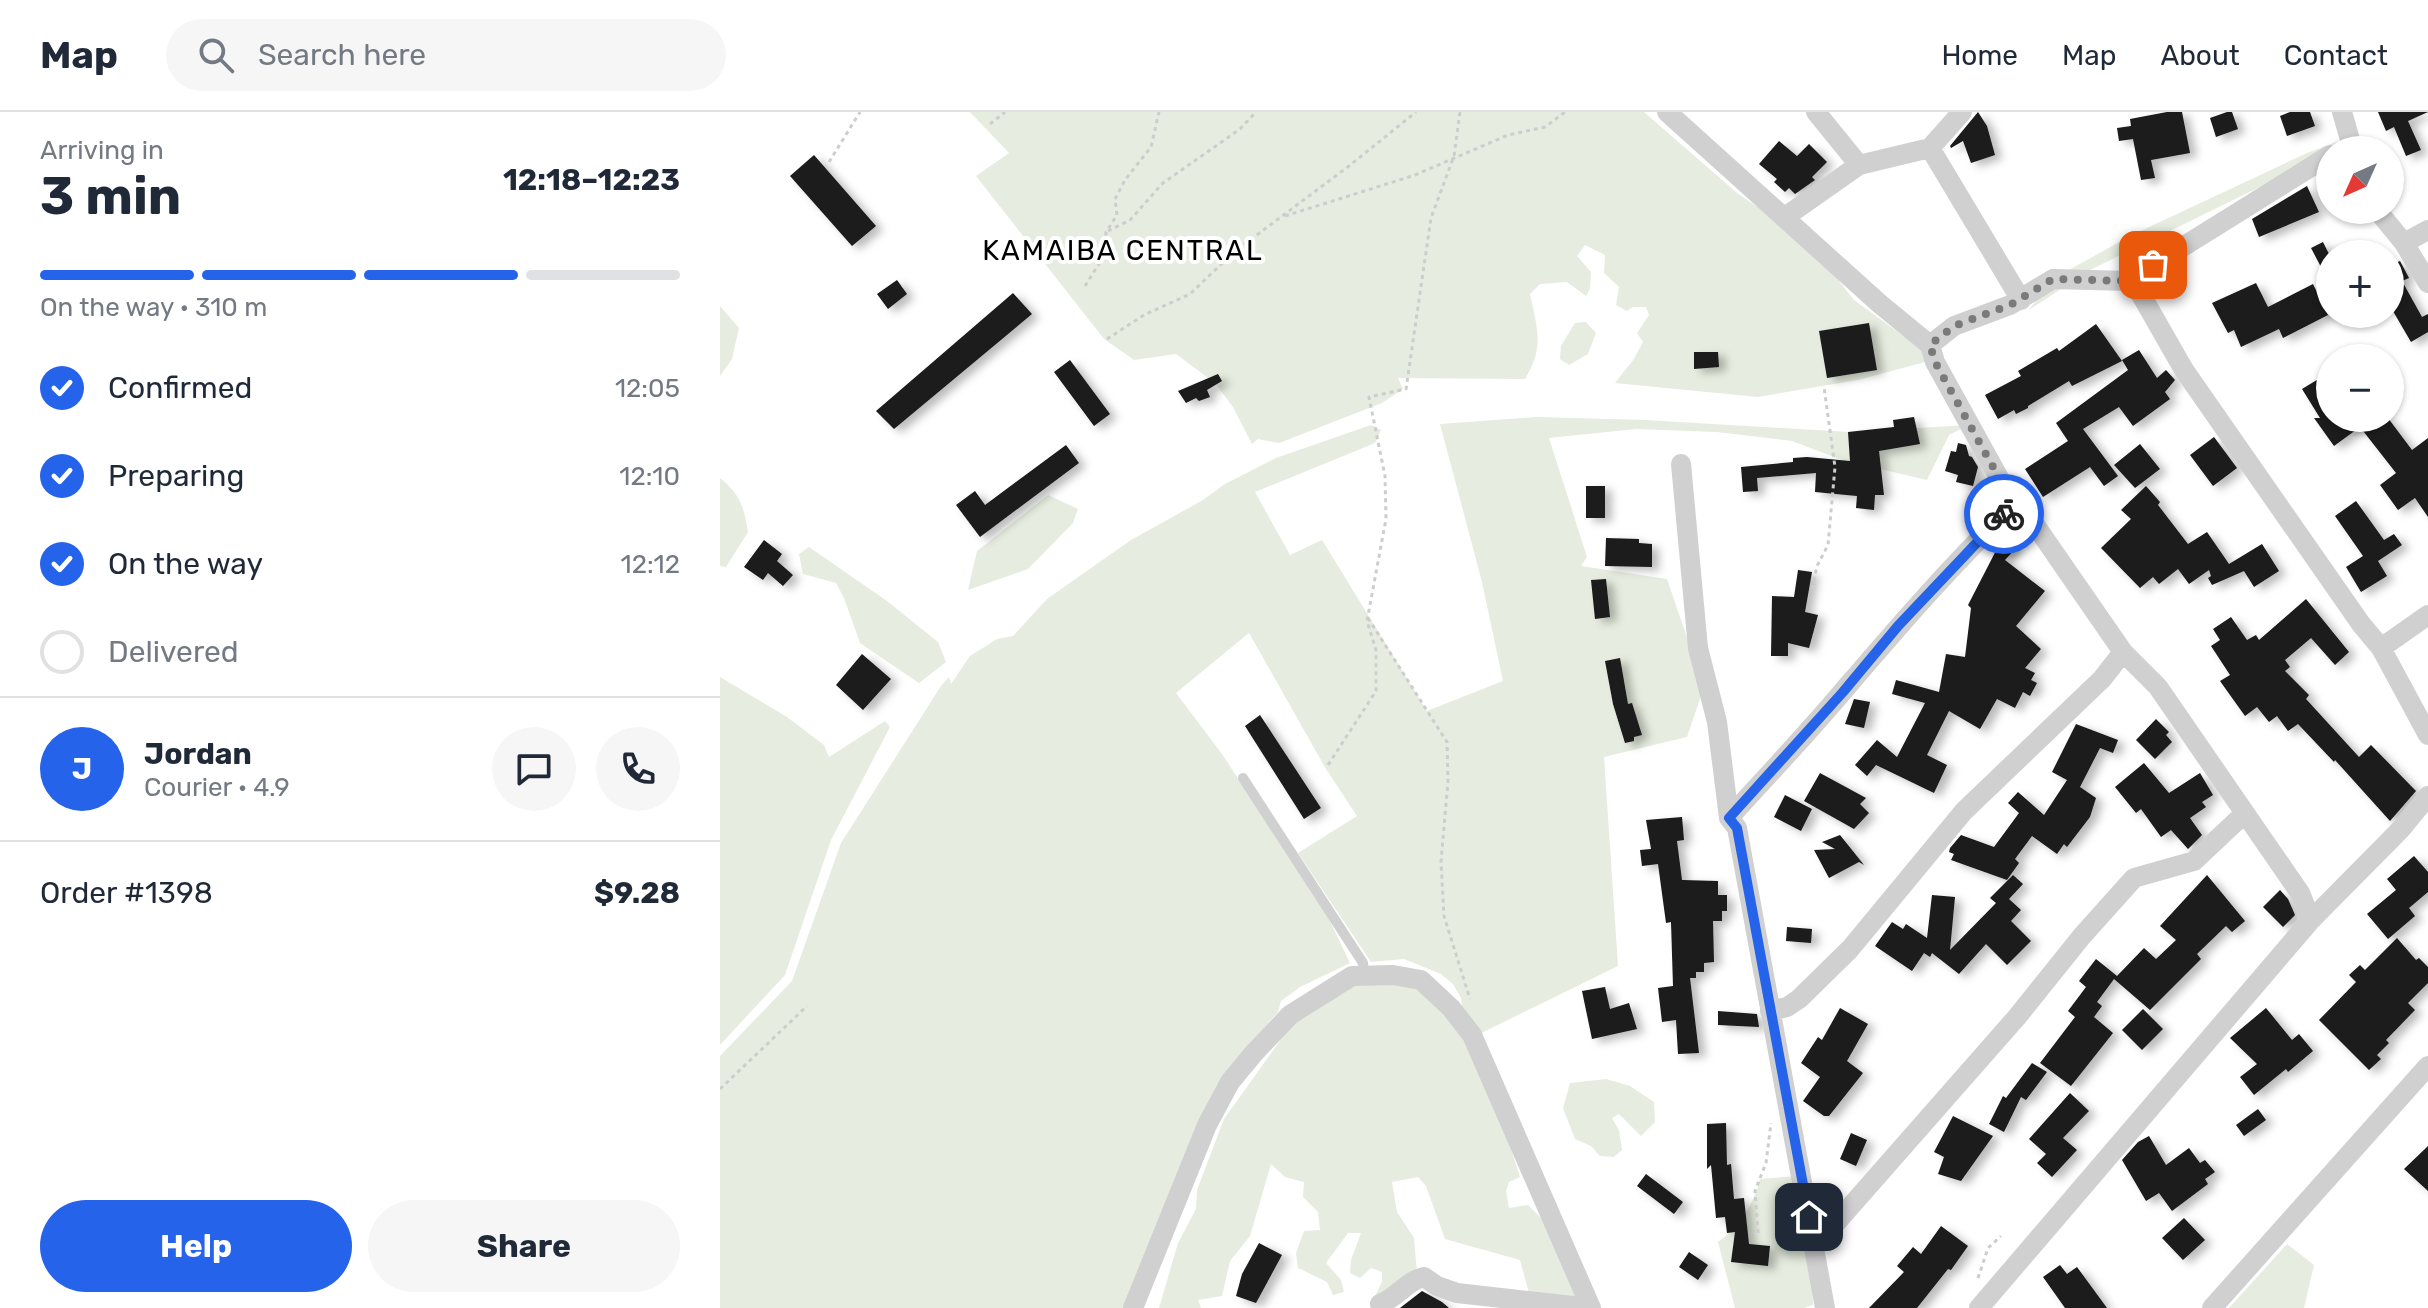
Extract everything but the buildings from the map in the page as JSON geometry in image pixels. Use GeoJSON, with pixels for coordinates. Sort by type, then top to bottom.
{"type":"FeatureCollection","features":[{"type":"Feature","properties":{"kind":"street"},"geometry":{"type":"LineString","coordinates":[[1667,112],[1880,304],[1930,345],[1935,362],[2014,505],[2033,522],[2123,652],[2158,687],[2300,893],[2311,920]]}},
{"type":"Feature","properties":{"kind":"street"},"geometry":{"type":"LineString","coordinates":[[1816,112],[1859,165]]}},
{"type":"Feature","properties":{"kind":"street"},"geometry":{"type":"LineString","coordinates":[[1785,217],[1859,165],[1930,148],[1962,112]]}},
{"type":"Feature","properties":{"kind":"street"},"geometry":{"type":"LineString","coordinates":[[2345,113],[2346,136]]}},
{"type":"Feature","properties":{"kind":"street"},"geometry":{"type":"LineString","coordinates":[[1930,148],[2021,300]]}},
{"type":"Feature","properties":{"kind":"street"},"geometry":{"type":"LineString","coordinates":[[1930,345],[1954,326],[2021,300],[2053,279],[2128,281],[2316,164]]}},
{"type":"Feature","properties":{"kind":"street"},"geometry":{"type":"LineString","coordinates":[[2388,224],[2402,240]]}},
{"type":"Feature","properties":{"kind":"street"},"geometry":{"type":"LineString","coordinates":[[2428,230],[2404,243],[2428,283]]}},
{"type":"Feature","properties":{"kind":"street"},"geometry":{"type":"LineString","coordinates":[[2128,281],[2140,293],[2184,370],[2361,624],[2381,648],[2428,735]]}},
{"type":"Feature","properties":{"kind":"street"},"geometry":{"type":"LineString","coordinates":[[1681,464],[1698,648],[1717,722],[1729,818],[1737,828],[1825,1308]]}},
{"type":"Feature","properties":{"kind":"street"},"geometry":{"type":"LineString","coordinates":[[1729,818],[1898,626],[1970,547],[2014,505]]}},
{"type":"Feature","properties":{"kind":"street"},"geometry":{"type":"LineString","coordinates":[[2381,648],[2428,615]]}},
{"type":"Feature","properties":{"kind":"street"},"geometry":{"type":"LineString","coordinates":[[1770,1011],[1787,1007],[1799,999],[1841,958],[1964,811],[2102,679],[2123,652]]}},
{"type":"Feature","properties":{"kind":"street"},"geometry":{"type":"LineString","coordinates":[[1979,1308],[2311,920],[2401,829],[2428,796]]}},
{"type":"Feature","properties":{"kind":"street"},"geometry":{"type":"LineString","coordinates":[[1814,1248],[2017,1017],[2082,936],[2134,878],[2194,861],[2244,814]]}},
{"type":"Feature","properties":{"kind":"street"},"geometry":{"type":"LineString","coordinates":[[1133,1308],[1207,1125],[1230,1082],[1290,1015],[1352,976],[1393,975],[1421,980],[1451,1008],[1472,1035],[1591,1308],[1457,1293],[1437,1286],[1424,1277],[1408,1284],[1391,1300],[1380,1304],[1381,1308]]}},
{"type":"Feature","properties":{"kind":"street"},"geometry":{"type":"LineString","coordinates":[[2212,1308],[2428,1066]]}},
{"type":"Feature","properties":{"kind":"lane"},"geometry":{"type":"LineString","coordinates":[[1243,778],[1363,963],[1364,976]]}},
{"type":"Feature","properties":{"kind":"path"},"geometry":{"type":"LineString","coordinates":[[829,162],[860,112]]}},
{"type":"Feature","properties":{"kind":"path"},"geometry":{"type":"LineString","coordinates":[[990,124],[1005,112]]}},
{"type":"Feature","properties":{"kind":"path"},"geometry":{"type":"LineString","coordinates":[[1085,286],[1104,256],[1106,232],[1117,215],[1115,199],[1125,180],[1151,147],[1159,112]]}},
{"type":"Feature","properties":{"kind":"path"},"geometry":{"type":"LineString","coordinates":[[1106,232],[1130,220],[1163,183],[1240,129],[1256,112]]}},
{"type":"Feature","properties":{"kind":"path"},"geometry":{"type":"LineString","coordinates":[[1107,339],[1144,315],[1190,294],[1234,252],[1416,112]]}},
{"type":"Feature","properties":{"kind":"path"},"geometry":{"type":"LineString","coordinates":[[1328,765],[1376,691],[1376,650],[1368,618],[1386,519],[1385,476],[1369,397],[1406,389],[1431,218],[1454,156],[1460,112]]}},
{"type":"Feature","properties":{"kind":"path"},"geometry":{"type":"LineString","coordinates":[[1282,217],[1415,175],[1508,135],[1545,127],[1565,112]]}},
{"type":"Feature","properties":{"kind":"path"},"geometry":{"type":"LineString","coordinates":[[1812,589],[1817,566],[1828,545],[1835,467],[1824,387]]}},
{"type":"Feature","properties":{"kind":"path"},"geometry":{"type":"LineString","coordinates":[[1368,618],[1447,742],[1448,781],[1441,862],[1444,916],[1470,1000]]}},
{"type":"Feature","properties":{"kind":"path"},"geometry":{"type":"LineString","coordinates":[[720,1089],[807,1006]]}},
{"type":"Feature","properties":{"kind":"path"},"geometry":{"type":"LineString","coordinates":[[1758,1233],[1755,1191],[1766,1163],[1772,1119]]}},
{"type":"Feature","properties":{"kind":"path"},"geometry":{"type":"LineString","coordinates":[[1977,1281],[1988,1248],[2001,1236]]}},
{"type":"Feature","properties":{"kind":"shaded area"},"geometry":{"type":"Polygon","coordinates":[[[970,112],[1644,112],[1737,193],[1771,216],[1832,272],[1854,300],[1902,335],[1924,341],[1925,362],[1858,380],[1758,397],[1615,383],[1643,342],[1637,333],[1649,315],[1646,307],[1633,307],[1627,311],[1616,305],[1619,287],[1604,273],[1605,255],[1585,245],[1577,256],[1591,272],[1590,289],[1586,296],[1567,282],[1540,284],[1530,294],[1538,337],[1535,357],[1525,379],[1398,378],[1403,389],[1382,403],[1279,443],[1258,439],[1252,444],[1233,407],[1215,383],[1176,354],[1134,360],[1104,339],[976,176],[1009,153],[970,112]]]}},
{"type":"Feature","properties":{"kind":"shaded area"},"geometry":{"type":"Polygon","coordinates":[[[2316,150],[2316,160],[2090,270],[2029,310],[2051,280],[2130,236],[2316,150]]]}},
{"type":"Feature","properties":{"kind":"shaded area"},"geometry":{"type":"Polygon","coordinates":[[[720,306],[739,328],[732,359],[720,376],[720,306]]]}},
{"type":"Feature","properties":{"kind":"shaded area"},"geometry":{"type":"Polygon","coordinates":[[[1586,322],[1596,333],[1588,354],[1569,365],[1560,359],[1561,346],[1575,323],[1586,322]]]}},
{"type":"Feature","properties":{"kind":"shaded area"},"geometry":{"type":"Polygon","coordinates":[[[1537,417],[1849,432],[1969,425],[1949,435],[1927,480],[1842,460],[1792,441],[1717,432],[1636,429],[1549,438],[1587,557],[1581,566],[1667,579],[1704,687],[1687,737],[1604,757],[1618,966],[1467,1040],[1461,998],[1453,984],[1441,974],[1404,959],[1371,962],[1298,853],[1357,816],[1326,769],[1249,633],[1176,693],[1222,754],[1328,917],[1350,963],[1300,987],[1281,1001],[1278,1012],[1246,1048],[1132,1308],[720,1308],[720,1056],[792,981],[841,843],[949,677],[951,684],[970,656],[997,639],[1013,636],[1047,599],[1131,540],[1203,500],[1225,484],[1276,458],[1371,425],[1381,430],[1375,443],[1255,492],[1290,555],[1322,540],[1427,711],[1503,681],[1482,582],[1440,424],[1537,417]]]}},
{"type":"Feature","properties":{"kind":"shaded area"},"geometry":{"type":"Polygon","coordinates":[[[720,478],[740,502],[748,532],[726,567],[720,566],[720,478]]]}},
{"type":"Feature","properties":{"kind":"shaded area"},"geometry":{"type":"Polygon","coordinates":[[[1048,495],[1078,509],[1073,523],[1028,569],[968,590],[977,551],[1048,495]]]}},
{"type":"Feature","properties":{"kind":"shaded area"},"geometry":{"type":"Polygon","coordinates":[[[809,547],[887,601],[938,642],[946,662],[919,683],[860,643],[836,583],[803,574],[799,554],[809,547]]]}},
{"type":"Feature","properties":{"kind":"shaded area"},"geometry":{"type":"Polygon","coordinates":[[[720,677],[787,717],[824,745],[829,757],[885,721],[890,727],[831,840],[785,975],[720,1045],[720,677]]]}},
{"type":"Feature","properties":{"kind":"shaded area"},"geometry":{"type":"Polygon","coordinates":[[[1363,979],[1428,989],[1459,1031],[1499,1111],[1520,1177],[1509,1182],[1506,1191],[1509,1208],[1528,1205],[1545,1222],[1586,1298],[1529,1293],[1520,1260],[1445,1239],[1426,1186],[1418,1177],[1392,1182],[1397,1212],[1414,1238],[1417,1273],[1374,1298],[1382,1282],[1382,1272],[1371,1268],[1360,1278],[1350,1273],[1351,1260],[1361,1233],[1348,1233],[1326,1263],[1341,1280],[1344,1292],[1333,1295],[1327,1282],[1298,1268],[1296,1253],[1304,1231],[1320,1230],[1318,1212],[1303,1197],[1304,1182],[1285,1177],[1271,1164],[1250,1236],[1230,1261],[1222,1296],[1198,1300],[1201,1308],[1159,1308],[1178,1243],[1196,1209],[1197,1190],[1224,1119],[1300,1013],[1363,979]]]}},
{"type":"Feature","properties":{"kind":"shaded area"},"geometry":{"type":"Polygon","coordinates":[[[1606,1079],[1630,1086],[1654,1102],[1655,1122],[1641,1136],[1619,1114],[1612,1118],[1619,1130],[1622,1150],[1614,1157],[1600,1156],[1591,1146],[1575,1139],[1563,1108],[1570,1083],[1606,1079]]]}},
{"type":"Feature","properties":{"kind":"shaded area"},"geometry":{"type":"Polygon","coordinates":[[[1797,1176],[1800,1196],[1795,1238],[1811,1254],[1813,1305],[1804,1308],[1735,1308],[1718,1242],[1745,1214],[1760,1179],[1797,1176]]]}},
{"type":"Feature","properties":{"kind":"shaded area"},"geometry":{"type":"Polygon","coordinates":[[[2287,1244],[2314,1265],[2304,1308],[2229,1308],[2287,1244]]]}},
{"type":"Feature","properties":{"kind":"way so far"},"geometry":{"type":"LineString","coordinates":[[2004,514],[2014,505],[1935,362],[1930,345],[1954,326],[2021,300],[2053,279],[2128,281],[2153,265]]}},
{"type":"Feature","properties":{"kind":"district","name":"KAMAIBA CENTRAL"},"geometry":{"type":"Point","coordinates":[1123,250]}},
{"type":"Feature","properties":{"kind":"route"},"geometry":{"type":"LineString","coordinates":[[1809,1217],[1737,828],[1729,818],[1898,626],[2004,514]]}}]}
